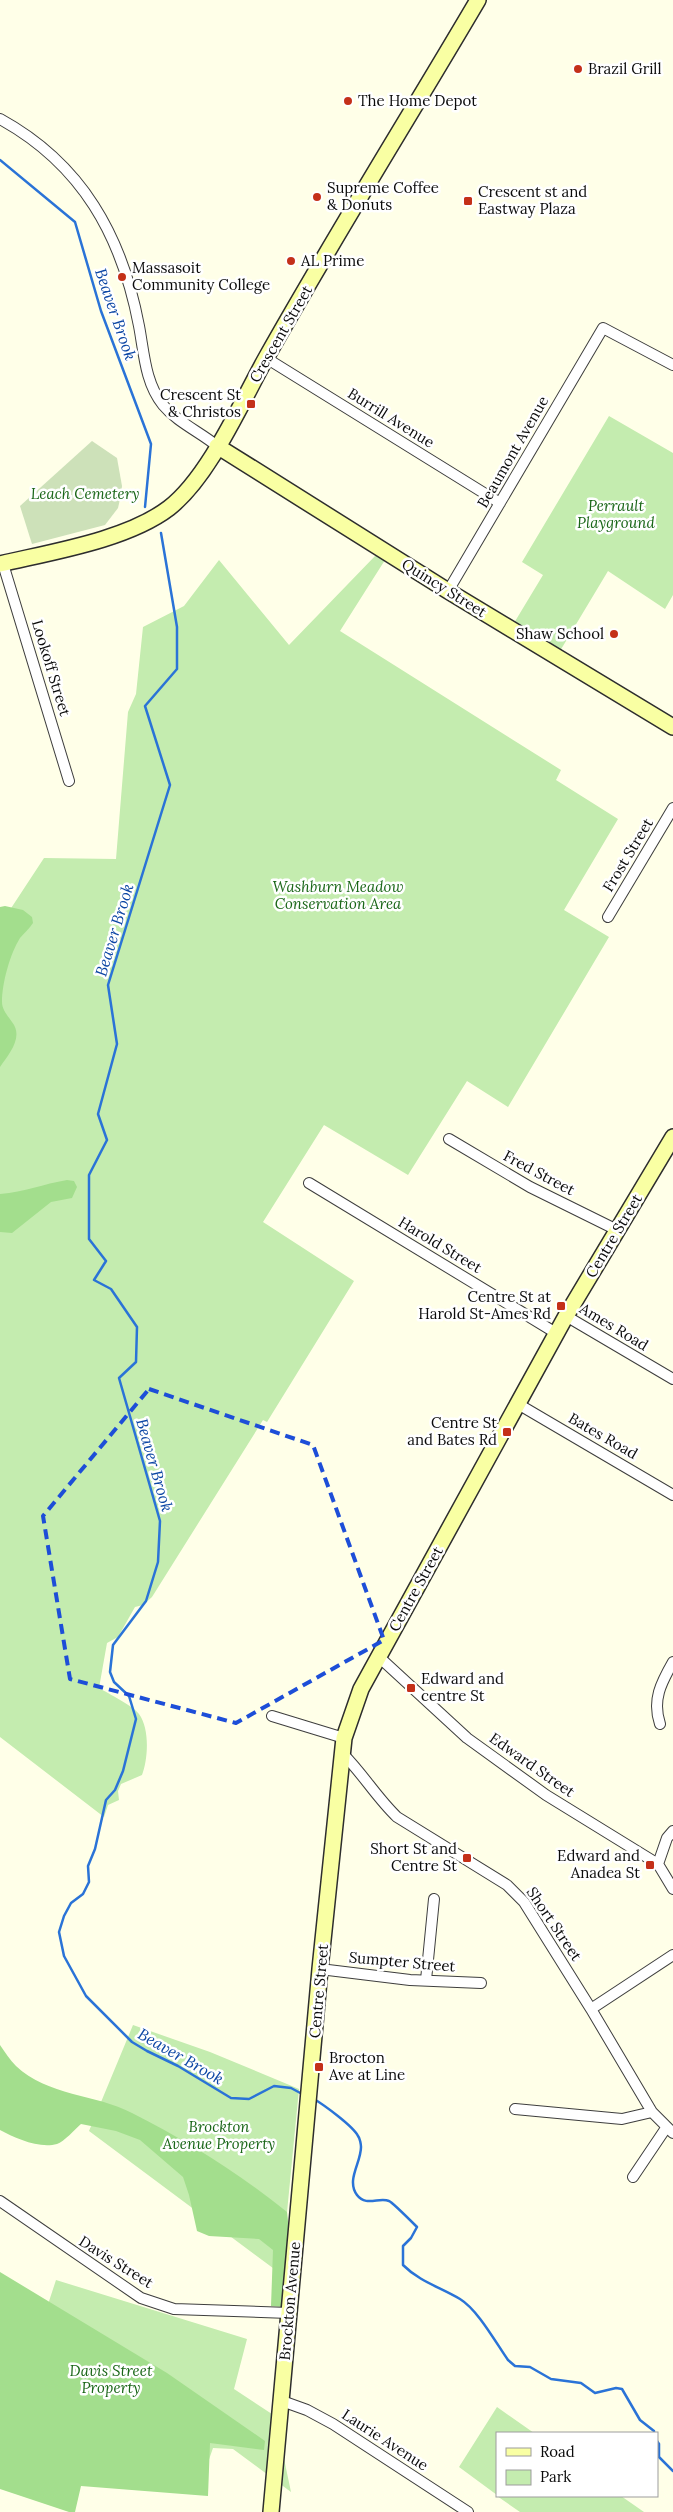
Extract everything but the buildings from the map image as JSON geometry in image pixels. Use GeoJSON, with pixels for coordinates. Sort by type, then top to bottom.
{"type":"FeatureCollection","features":[{"type":"Feature","properties":{"kind":"main road","name":"Crescent Street"},"geometry":{"type":"LineString","coordinates":[[1,564],[99,539],[139,526],[170,507],[190,486],[217,446],[266,358],[478,0]]}},
{"type":"Feature","properties":{"kind":"main road","name":"Quincy Street"},"geometry":{"type":"LineString","coordinates":[[217,446],[448,591],[673,727]]}},
{"type":"Feature","properties":{"kind":"main road","name":"Centre Street"},"geometry":{"type":"LineString","coordinates":[[309,2095],[344,1738],[361,1689],[556,1333],[673,1138]]}},
{"type":"Feature","properties":{"kind":"main road","name":"Brockton Avenue"},"geometry":{"type":"LineString","coordinates":[[271,2512],[309,2095]]}},
{"type":"Feature","properties":{"kind":"street"},"geometry":{"type":"LineString","coordinates":[[0,119],[34,141],[57,160],[91,199],[113,237],[123,261],[139,325],[148,375],[155,394],[175,417],[217,446]]}},
{"type":"Feature","properties":{"kind":"street","name":"Beaumont Avenue"},"geometry":{"type":"LineString","coordinates":[[448,591],[603,328],[673,365]]}},
{"type":"Feature","properties":{"kind":"street","name":"Burrill Avenue"},"geometry":{"type":"LineString","coordinates":[[266,358],[500,503]]}},
{"type":"Feature","properties":{"kind":"street","name":"Lookoff Street"},"geometry":{"type":"LineString","coordinates":[[1,564],[69,781]]}},
{"type":"Feature","properties":{"kind":"street","name":"Frost Street"},"geometry":{"type":"LineString","coordinates":[[608,918],[673,808]]}},
{"type":"Feature","properties":{"kind":"street","name":"Fred Street"},"geometry":{"type":"LineString","coordinates":[[449,1139],[530,1187],[617,1230]]}},
{"type":"Feature","properties":{"kind":"street","name":"Harold Street"},"geometry":{"type":"LineString","coordinates":[[309,1183],[556,1333]]}},
{"type":"Feature","properties":{"kind":"street","name":"Ames Road"},"geometry":{"type":"LineString","coordinates":[[566,1316],[673,1379]]}},
{"type":"Feature","properties":{"kind":"street","name":"Bates Road"},"geometry":{"type":"LineString","coordinates":[[518,1404],[673,1495]]}},
{"type":"Feature","properties":{"kind":"street","name":"Edward Street"},"geometry":{"type":"LineString","coordinates":[[379,1657],[467,1738],[546,1795],[658,1864],[673,1890]]}},
{"type":"Feature","properties":{"kind":"street"},"geometry":{"type":"LineString","coordinates":[[660,1724],[655,1711],[656,1697],[673,1662]]}},
{"type":"Feature","properties":{"kind":"street"},"geometry":{"type":"LineString","coordinates":[[272,1716],[344,1738]]}},
{"type":"Feature","properties":{"kind":"street","name":"Short Street"},"geometry":{"type":"LineString","coordinates":[[342,1754],[360,1772],[382,1803],[397,1817],[507,1885],[516,1893],[531,1911],[652,2112],[670,2131]]}},
{"type":"Feature","properties":{"kind":"street"},"geometry":{"type":"LineString","coordinates":[[658,1864],[667,1838],[673,1831]]}},
{"type":"Feature","properties":{"kind":"street"},"geometry":{"type":"LineString","coordinates":[[426,1980],[434,1899]]}},
{"type":"Feature","properties":{"kind":"street"},"geometry":{"type":"LineString","coordinates":[[591,2009],[673,1955]]}},
{"type":"Feature","properties":{"kind":"street","name":"Sumpter Street"},"geometry":{"type":"LineString","coordinates":[[320,1970],[481,1983]]}},
{"type":"Feature","properties":{"kind":"street"},"geometry":{"type":"LineString","coordinates":[[515,2109],[622,2118],[652,2112]]}},
{"type":"Feature","properties":{"kind":"street"},"geometry":{"type":"LineString","coordinates":[[633,2177],[670,2131]]}},
{"type":"Feature","properties":{"kind":"street","name":"Davis Street"},"geometry":{"type":"LineString","coordinates":[[0,2201],[140,2298],[174,2309],[290,2313]]}},
{"type":"Feature","properties":{"kind":"street","name":"Laurie Avenue"},"geometry":{"type":"LineString","coordinates":[[282,2401],[307,2410],[333,2424],[468,2512]]}},
{"type":"Feature","properties":{"kind":"highlighted area"},"geometry":{"type":"Polygon","coordinates":[[[149,1389],[313,1445],[384,1640],[236,1723],[70,1679],[43,1516],[149,1389]]]}},
{"type":"Feature","properties":{"kind":"green space","name":"Perrault Playground"},"geometry":{"type":"Polygon","coordinates":[[[609,416],[673,453],[673,595],[665,609],[608,571],[560,651],[514,623],[543,575],[522,562],[609,416]]]}},
{"type":"Feature","properties":{"kind":"green space","name":"Leach Cemetery"},"geometry":{"type":"Polygon","coordinates":[[[92,441],[117,458],[122,486],[118,508],[105,525],[32,544],[20,506],[92,441]]]}},
{"type":"Feature","properties":{"kind":"green space","name":"Washburn Meadow Conservation Area"},"geometry":{"type":"Polygon","coordinates":[[[376,555],[385,560],[340,631],[561,770],[556,780],[618,819],[564,910],[609,937],[508,1107],[467,1081],[408,1175],[324,1125],[263,1222],[354,1281],[267,1422],[263,1420],[152,1597],[143,1605],[135,1607],[118,1637],[107,1643],[99,1688],[126,1703],[139,1714],[143,1720],[147,1744],[146,1761],[142,1775],[121,1784],[118,1791],[119,1800],[108,1805],[104,1817],[0,1737],[0,925],[44,858],[116,859],[128,712],[136,694],[143,627],[184,606],[219,560],[289,645],[376,555]]]}},
{"type":"Feature","properties":{"kind":"green space"},"geometry":{"type":"Polygon","coordinates":[[[5,906],[23,910],[32,917],[33,923],[16,945],[5,978],[2,1005],[15,1028],[16,1039],[0,1067],[0,907],[5,906]]]}},
{"type":"Feature","properties":{"kind":"green space"},"geometry":{"type":"Polygon","coordinates":[[[67,1180],[74,1181],[77,1187],[72,1198],[51,1202],[12,1233],[0,1232],[0,1194],[18,1192],[67,1180]]]}},
{"type":"Feature","properties":{"kind":"green space","name":"Brockton Avenue Property"},"geometry":{"type":"Polygon","coordinates":[[[133,2025],[210,2052],[299,2089],[281,2274],[89,2131],[133,2025]]]}},
{"type":"Feature","properties":{"kind":"green space"},"geometry":{"type":"Polygon","coordinates":[[[0,2045],[14,2064],[28,2076],[57,2089],[118,2107],[152,2123],[232,2171],[287,2212],[289,2230],[282,2307],[271,2306],[273,2250],[259,2239],[209,2236],[197,2231],[183,2177],[140,2140],[116,2131],[81,2124],[60,2143],[43,2145],[20,2139],[0,2130],[0,2045]]]}},
{"type":"Feature","properties":{"kind":"green space","name":"Davis Street Property"},"geometry":{"type":"Polygon","coordinates":[[[0,2272],[167,2373],[265,2441],[264,2450],[210,2443],[208,2496],[81,2486],[75,2512],[69,2512],[0,2489],[0,2272]]]}},
{"type":"Feature","properties":{"kind":"green space","name":"Davis Street Property"},"geometry":{"type":"Polygon","coordinates":[[[56,2280],[247,2339],[234,2389],[275,2416],[291,2492],[233,2449],[213,2448],[199,2488],[6,2432],[56,2280]]]}},
{"type":"Feature","properties":{"kind":"green space"},"geometry":{"type":"Polygon","coordinates":[[[497,2407],[533,2432],[496,2432],[496,2494],[459,2467],[497,2407]]]}},
{"type":"Feature","properties":{"kind":"green space"},"geometry":{"type":"Polygon","coordinates":[[[498,2497],[622,2497],[644,2512],[520,2512],[498,2497]]]}},
{"type":"Feature","properties":{"kind":"waterway","name":"Beaver Brook"},"geometry":{"type":"LineString","coordinates":[[0,160],[75,222],[101,311],[151,444],[145,507]]}},
{"type":"Feature","properties":{"kind":"waterway","name":"Beaver Brook"},"geometry":{"type":"LineString","coordinates":[[161,533],[177,627],[177,669],[145,706],[170,785],[108,985],[117,1044],[98,1114],[107,1140],[89,1175],[89,1239],[106,1261],[94,1280],[111,1289],[137,1327],[136,1362],[119,1378],[160,1521],[158,1562],[146,1601],[113,1645],[110,1672],[114,1682],[129,1696],[136,1719],[123,1771],[115,1790],[106,1800],[95,1849],[88,1866],[89,1882],[83,1894],[71,1903],[59,1932],[64,1956],[86,1996],[132,2042],[178,2066],[231,2098],[249,2099],[274,2086],[291,2088],[304,2095]]}},
{"type":"Feature","properties":{"kind":"waterway","name":"Beaver Brook"},"geometry":{"type":"LineString","coordinates":[[314,2099],[345,2121],[359,2138],[360,2153],[353,2177],[354,2189],[357,2195],[361,2199],[368,2201],[389,2201],[417,2227],[411,2238],[403,2246],[403,2265],[416,2276],[467,2304],[480,2319],[508,2360],[515,2366],[530,2367],[551,2379],[581,2383],[595,2393],[616,2388],[622,2389],[640,2420],[654,2432]]}},
{"type":"Feature","properties":{"kind":"waterway","name":"Beaver Brook"},"geometry":{"type":"LineString","coordinates":[[658,2442],[659,2457],[673,2471]]}},
{"type":"Feature","properties":{"kind":"place","name":"Brazil Grill"},"geometry":{"type":"Point","coordinates":[578,69]}},
{"type":"Feature","properties":{"kind":"place","name":"The Home Depot"},"geometry":{"type":"Point","coordinates":[348,101]}},
{"type":"Feature","properties":{"kind":"place","name":"Supreme Coffee & Donuts"},"geometry":{"type":"Point","coordinates":[317,197]}},
{"type":"Feature","properties":{"kind":"place","name":"Crescent st and Eastway Plaza"},"geometry":{"type":"Point","coordinates":[468,201]}},
{"type":"Feature","properties":{"kind":"place","name":"AL Prime"},"geometry":{"type":"Point","coordinates":[291,261]}},
{"type":"Feature","properties":{"kind":"place","name":"Massasoit Community College"},"geometry":{"type":"Point","coordinates":[122,277]}},
{"type":"Feature","properties":{"kind":"place","name":"Crescent St & Christos"},"geometry":{"type":"Point","coordinates":[251,404]}},
{"type":"Feature","properties":{"kind":"place","name":"Shaw School"},"geometry":{"type":"Point","coordinates":[614,634]}},
{"type":"Feature","properties":{"kind":"place","name":"Centre St at Harold St-Ames Rd"},"geometry":{"type":"Point","coordinates":[561,1306]}},
{"type":"Feature","properties":{"kind":"place","name":"Centre St and Bates Rd"},"geometry":{"type":"Point","coordinates":[507,1432]}},
{"type":"Feature","properties":{"kind":"place","name":"Edward and centre St"},"geometry":{"type":"Point","coordinates":[411,1688]}},
{"type":"Feature","properties":{"kind":"place","name":"Short St and Centre St"},"geometry":{"type":"Point","coordinates":[467,1858]}},
{"type":"Feature","properties":{"kind":"place","name":"Edward and Anadea St"},"geometry":{"type":"Point","coordinates":[650,1865]}},
{"type":"Feature","properties":{"kind":"place","name":"Brocton Ave at Line"},"geometry":{"type":"Point","coordinates":[319,2067]}}]}
